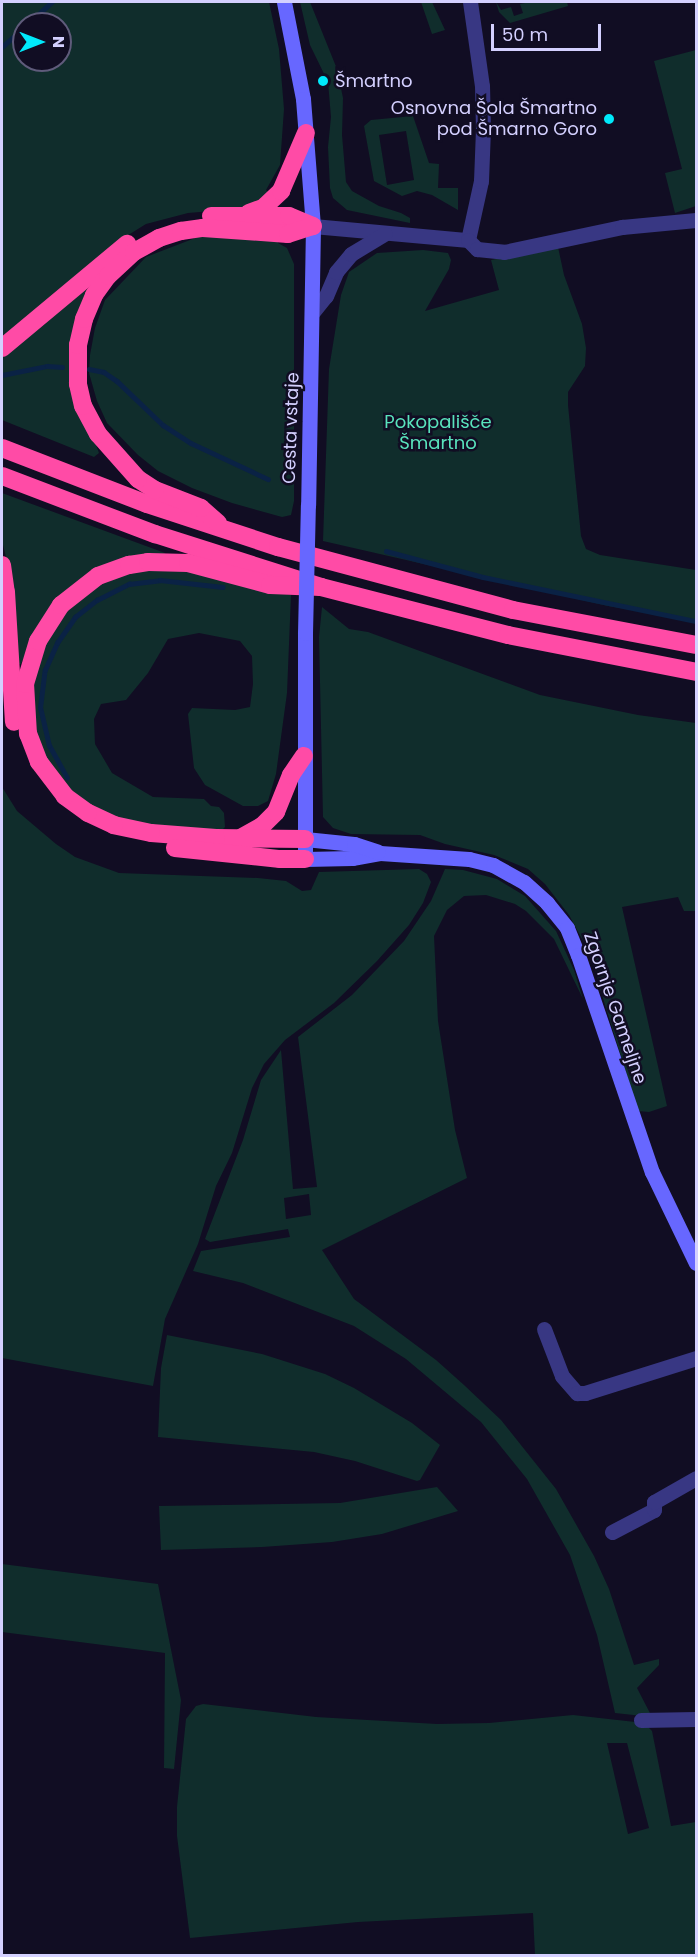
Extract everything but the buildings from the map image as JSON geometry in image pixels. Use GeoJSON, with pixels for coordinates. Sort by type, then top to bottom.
{"type":"FeatureCollection","features":[{"type":"Feature","properties":{"kind":"highway"},"geometry":{"type":"LineString","coordinates":[[244,215],[263,208],[281,191],[306,133]]}},
{"type":"Feature","properties":{"kind":"highway"},"geometry":{"type":"LineString","coordinates":[[2,348],[106,260],[150,228],[186,218],[244,215],[289,216],[313,226]]}},
{"type":"Feature","properties":{"kind":"highway"},"geometry":{"type":"LineString","coordinates":[[226,530],[201,508],[155,490],[138,479],[98,434],[83,406],[78,384],[78,345],[84,319],[94,295],[108,276],[134,252],[159,238],[193,229],[233,228],[288,234],[313,226]]}},
{"type":"Feature","properties":{"kind":"highway"},"geometry":{"type":"LineString","coordinates":[[2,448],[136,500],[226,530],[392,579],[513,610],[696,645]]}},
{"type":"Feature","properties":{"kind":"highway"},"geometry":{"type":"LineString","coordinates":[[2,476],[155,534],[321,587],[508,635],[696,672]]}},
{"type":"Feature","properties":{"kind":"highway"},"geometry":{"type":"LineString","coordinates":[[305,839],[175,836],[131,830],[94,816],[65,796],[46,774],[28,734],[24,700],[31,656],[49,622],[75,592],[98,576],[129,565],[148,562],[188,563],[270,585],[321,587]]}},
{"type":"Feature","properties":{"kind":"highway"},"geometry":{"type":"LineString","coordinates":[[2,565],[16,733],[33,774],[59,805],[80,822],[116,838],[145,844],[280,859],[305,859]]}},
{"type":"Feature","properties":{"kind":"highway"},"geometry":{"type":"LineString","coordinates":[[237,838],[255,831],[270,819],[304,756]]}},
{"type":"Feature","properties":{"kind":"street","name":"Cesta vstaje"},"geometry":{"type":"LineString","coordinates":[[284,2],[296,53],[306,133],[313,226],[305,633],[305,859]]}},
{"type":"Feature","properties":{"kind":"street"},"geometry":{"type":"LineString","coordinates":[[468,240],[481,181],[483,129],[482,86],[470,2]]}},
{"type":"Feature","properties":{"kind":"street"},"geometry":{"type":"LineString","coordinates":[[313,226],[468,240],[477,249],[504,252],[622,227],[696,220]]}},
{"type":"Feature","properties":{"kind":"street"},"geometry":{"type":"LineString","coordinates":[[312,313],[326,296],[336,272],[351,254],[384,234]]}},
{"type":"Feature","properties":{"kind":"street","name":"Zgornje Gameljne"},"geometry":{"type":"LineString","coordinates":[[305,839],[354,844],[380,853]]}},
{"type":"Feature","properties":{"kind":"street","name":"Zgornje Gameljne"},"geometry":{"type":"LineString","coordinates":[[305,859],[352,858],[380,853],[436,855],[493,865],[524,882],[547,903],[567,928],[589,982],[652,1172],[696,1263]]}},
{"type":"Feature","properties":{"kind":"street"},"geometry":{"type":"LineString","coordinates":[[544,1329],[562,1376],[577,1393],[585,1393],[696,1358]]}},
{"type":"Feature","properties":{"kind":"street"},"geometry":{"type":"LineString","coordinates":[[612,1533],[654,1510],[654,1502],[696,1478]]}},
{"type":"Feature","properties":{"kind":"street"},"geometry":{"type":"LineString","coordinates":[[641,1720],[696,1719]]}},
{"type":"Feature","properties":{"kind":"green space"},"geometry":{"type":"Polygon","coordinates":[[[2,2],[269,2],[279,49],[284,109],[280,165],[266,190],[270,194],[247,208],[188,213],[146,224],[117,242],[2,341],[2,2]]]}},
{"type":"Feature","properties":{"kind":"green space"},"geometry":{"type":"Polygon","coordinates":[[[300,2],[310,2],[337,69],[343,98],[342,135],[346,182],[352,191],[379,206],[401,213],[410,218],[410,223],[347,210],[333,198],[330,188],[328,147],[331,117],[328,82],[310,45],[300,2]]]}},
{"type":"Feature","properties":{"kind":"green space"},"geometry":{"type":"Polygon","coordinates":[[[421,2],[432,2],[445,30],[432,34],[421,2]]]}},
{"type":"Feature","properties":{"kind":"green space"},"geometry":{"type":"Polygon","coordinates":[[[496,2],[501,10],[511,7],[514,16],[523,13],[520,4],[530,2],[567,2],[568,6],[510,23],[499,12],[496,2]]]}},
{"type":"Feature","properties":{"kind":"green space"},"geometry":{"type":"Polygon","coordinates":[[[696,50],[696,206],[675,213],[665,173],[682,169],[654,61],[696,50]]]}},
{"type":"Feature","properties":{"kind":"green space"},"geometry":{"type":"Polygon","coordinates":[[[413,116],[429,163],[439,164],[438,188],[458,188],[458,210],[432,195],[417,191],[402,196],[374,181],[364,126],[371,120],[413,116]],[[406,131],[379,135],[387,185],[414,180],[406,131]]]}},
{"type":"Feature","properties":{"kind":"green space"},"geometry":{"type":"Polygon","coordinates":[[[203,235],[278,239],[278,243],[287,248],[294,264],[294,501],[291,515],[282,517],[232,503],[192,488],[158,471],[138,455],[107,423],[97,401],[89,373],[90,355],[95,328],[105,300],[146,257],[203,235]]]}},
{"type":"Feature","properties":{"kind":"green space","name":"Pokopališče Šmartno"},"geometry":{"type":"Polygon","coordinates":[[[558,247],[564,275],[582,324],[586,348],[585,366],[568,392],[581,536],[586,549],[600,555],[696,570],[696,621],[608,606],[323,541],[329,369],[341,295],[349,272],[377,253],[423,250],[448,253],[451,260],[449,269],[425,311],[499,290],[491,260],[558,247]]]}},
{"type":"Feature","properties":{"kind":"green space"},"geometry":{"type":"Polygon","coordinates":[[[83,287],[88,293],[77,319],[93,437],[99,453],[94,457],[2,420],[2,356],[44,325],[83,287]]]}},
{"type":"Feature","properties":{"kind":"green space"},"geometry":{"type":"Polygon","coordinates":[[[2,493],[165,553],[164,556],[126,559],[35,634],[21,664],[16,664],[9,569],[2,541],[2,493]]]}},
{"type":"Feature","properties":{"kind":"green space"},"geometry":{"type":"Polygon","coordinates":[[[181,568],[291,595],[287,693],[276,774],[268,801],[258,806],[243,806],[205,785],[194,768],[188,714],[192,708],[235,710],[250,707],[253,684],[252,656],[240,641],[199,633],[168,639],[148,673],[126,700],[101,704],[94,719],[95,744],[112,773],[153,797],[204,799],[211,806],[219,807],[224,813],[225,827],[221,831],[133,824],[82,802],[55,776],[37,741],[30,704],[38,654],[69,606],[89,590],[134,570],[181,568]]]}},
{"type":"Feature","properties":{"kind":"green space"},"geometry":{"type":"Polygon","coordinates":[[[322,607],[349,629],[368,632],[540,695],[638,715],[696,723],[696,911],[684,911],[678,897],[622,907],[667,1106],[649,1112],[638,1111],[588,950],[569,915],[545,884],[528,869],[494,855],[445,844],[420,835],[351,834],[333,828],[323,817],[319,637],[322,607]]]}},
{"type":"Feature","properties":{"kind":"green space"},"geometry":{"type":"Polygon","coordinates":[[[2,787],[17,811],[56,844],[75,857],[119,873],[258,878],[286,881],[302,891],[311,890],[319,872],[419,869],[427,874],[431,882],[423,903],[409,925],[377,961],[334,1003],[285,1040],[264,1064],[252,1088],[232,1153],[216,1186],[198,1244],[165,1319],[153,1386],[2,1358],[2,787]]]}},
{"type":"Feature","properties":{"kind":"green space"},"geometry":{"type":"Polygon","coordinates":[[[445,869],[463,870],[497,879],[525,896],[556,931],[574,970],[583,999],[554,939],[526,911],[515,904],[486,895],[464,896],[447,910],[434,936],[438,1021],[455,1130],[467,1178],[322,1250],[354,1299],[436,1360],[464,1385],[501,1420],[556,1489],[594,1556],[609,1589],[634,1665],[659,1659],[659,1665],[637,1688],[652,1717],[615,1713],[597,1635],[570,1555],[527,1479],[481,1422],[406,1359],[354,1326],[243,1283],[193,1271],[201,1251],[290,1237],[288,1229],[210,1242],[205,1239],[243,1140],[261,1080],[281,1050],[293,1189],[317,1187],[298,1037],[352,995],[404,941],[431,901],[445,869]],[[309,1194],[284,1198],[286,1219],[311,1215],[309,1194]]]}},
{"type":"Feature","properties":{"kind":"green space"},"geometry":{"type":"Polygon","coordinates":[[[167,1335],[262,1354],[325,1374],[354,1388],[412,1423],[440,1445],[420,1480],[417,1481],[355,1461],[314,1452],[158,1437],[161,1368],[167,1335]]]}},
{"type":"Feature","properties":{"kind":"green space"},"geometry":{"type":"Polygon","coordinates":[[[437,1487],[458,1511],[382,1534],[332,1542],[161,1550],[159,1506],[340,1503],[437,1487]]]}},
{"type":"Feature","properties":{"kind":"green space"},"geometry":{"type":"Polygon","coordinates":[[[2,1564],[158,1584],[181,1700],[174,1769],[164,1768],[165,1653],[2,1632],[2,1564]]]}},
{"type":"Feature","properties":{"kind":"green space"},"geometry":{"type":"Polygon","coordinates":[[[203,1704],[316,1717],[437,1724],[489,1723],[573,1715],[644,1723],[652,1731],[671,1826],[696,1822],[696,1955],[535,1955],[533,1913],[358,1922],[190,1938],[177,1836],[177,1807],[186,1719],[196,1706],[203,1704]],[[607,1743],[628,1834],[649,1828],[627,1743],[607,1743]]]}},
{"type":"Feature","properties":{"kind":"waterway"},"geometry":{"type":"LineString","coordinates":[[41,12],[52,2]]}},
{"type":"Feature","properties":{"kind":"waterway"},"geometry":{"type":"LineString","coordinates":[[2,47],[12,38]]}},
{"type":"Feature","properties":{"kind":"waterway"},"geometry":{"type":"LineString","coordinates":[[2,375],[47,366],[62,367]]}},
{"type":"Feature","properties":{"kind":"waterway"},"geometry":{"type":"LineString","coordinates":[[89,369],[104,372],[117,381],[163,425],[191,443],[268,479]]}},
{"type":"Feature","properties":{"kind":"waterway"},"geometry":{"type":"LineString","coordinates":[[386,551],[483,577],[696,621]]}},
{"type":"Feature","properties":{"kind":"waterway"},"geometry":{"type":"LineString","coordinates":[[67,778],[49,746],[40,708],[45,670],[57,643],[75,617],[97,600],[129,584],[160,580],[223,587]]}},
{"type":"Feature","properties":{"kind":"place","name":"Šmartno"},"geometry":{"type":"Point","coordinates":[323,81]}},
{"type":"Feature","properties":{"kind":"place","name":"Osnovna Šola Šmartno pod Šmarno Goro"},"geometry":{"type":"Point","coordinates":[609,119]}}]}
